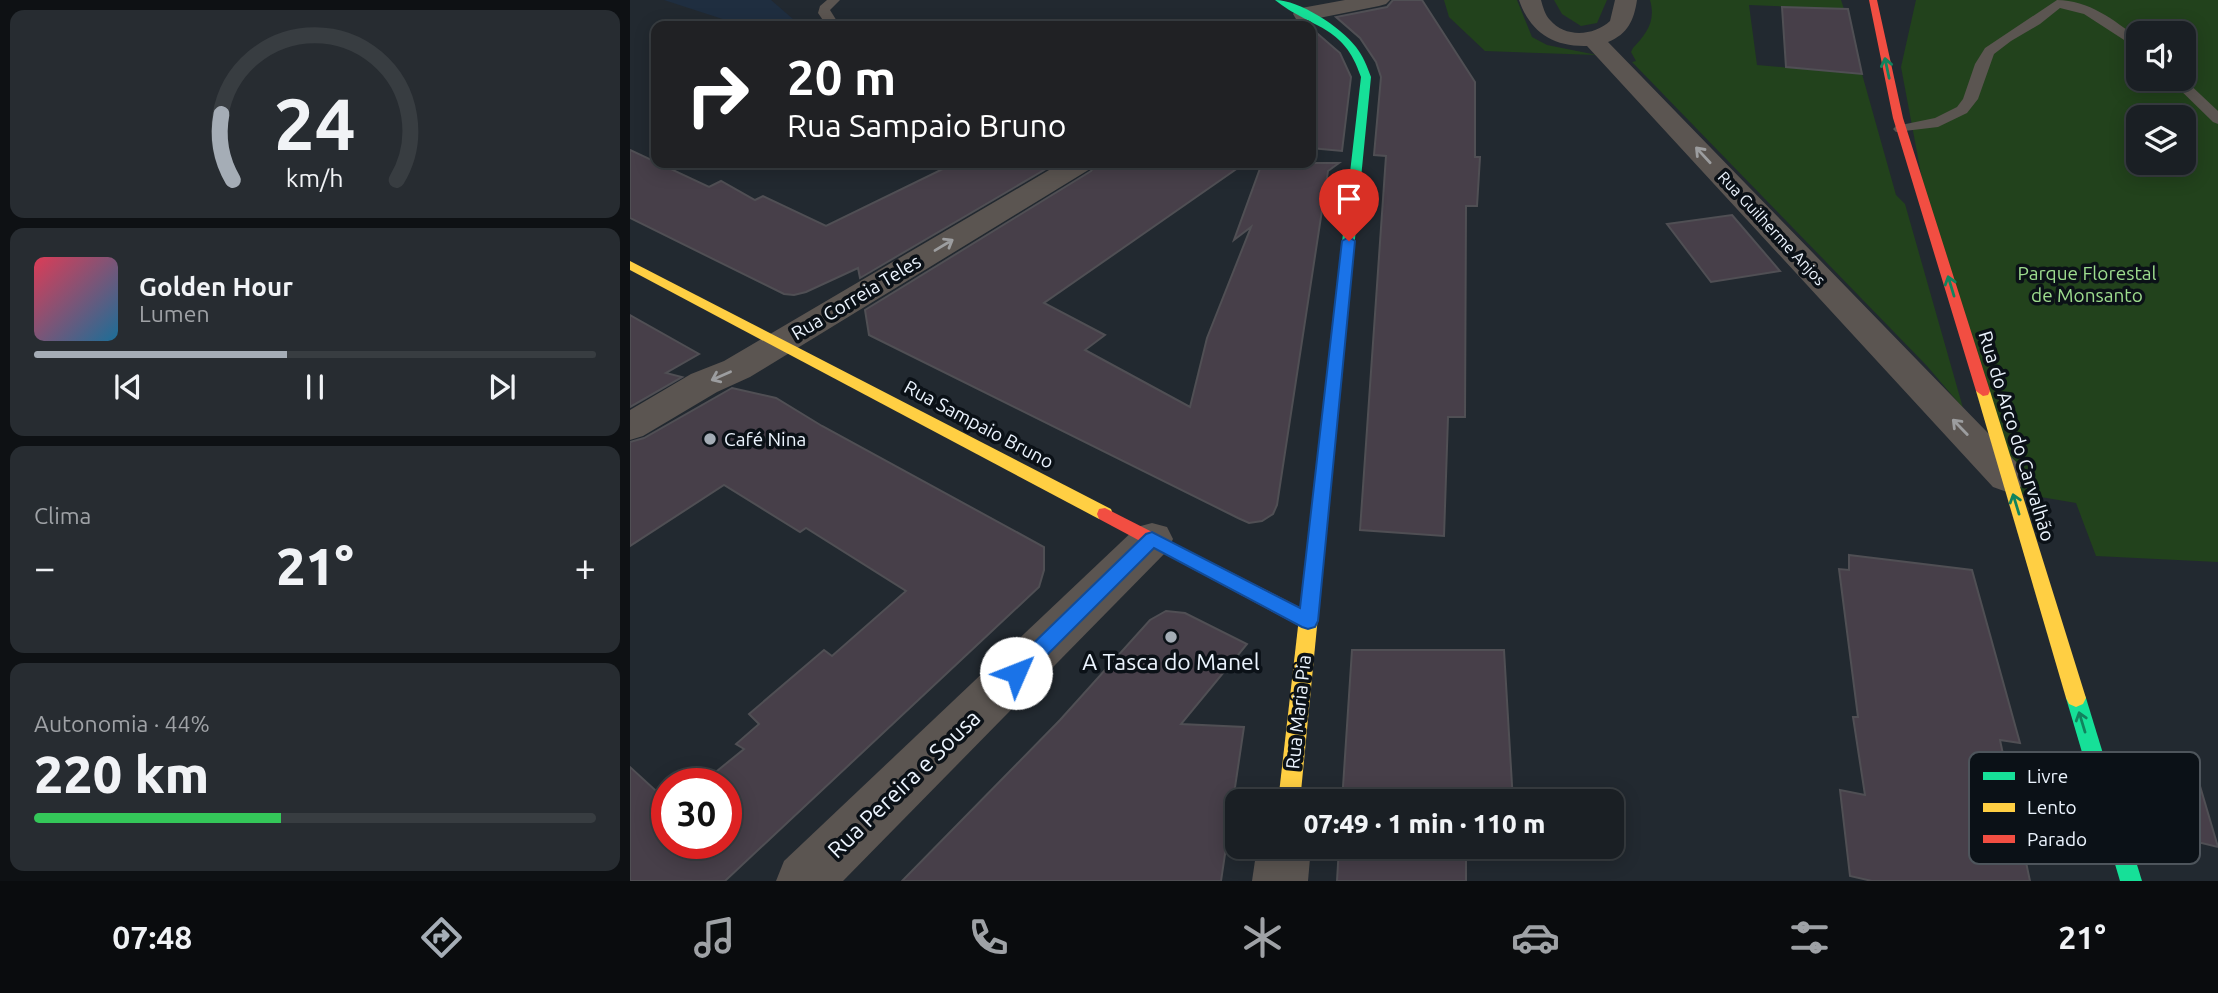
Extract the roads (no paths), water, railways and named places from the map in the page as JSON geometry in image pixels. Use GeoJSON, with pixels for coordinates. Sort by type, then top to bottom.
{"type":"FeatureCollection","features":[{"type":"Feature","properties":{"kind":"street","name":"Rua Maria Pia"},"geometry":{"type":"LineString","coordinates":[[1279,0],[1309,21]]}},
{"type":"Feature","properties":{"kind":"street"},"geometry":{"type":"LineString","coordinates":[[1309,21],[1378,0]]}},
{"type":"Feature","properties":{"kind":"street"},"geometry":{"type":"LineString","coordinates":[[1530,0],[1542,24],[1553,33],[1571,38],[1592,38],[1609,34],[1619,26],[1626,0]]}},
{"type":"Feature","properties":{"kind":"street","name":"Rua do Arco do Carvalhão"},"geometry":{"type":"LineString","coordinates":[[1873,0],[1901,129],[1983,390],[2091,752]]}},
{"type":"Feature","properties":{"kind":"street","name":"Rua Maria Pia"},"geometry":{"type":"LineString","coordinates":[[1290,789],[1366,76],[1362,55],[1355,45],[1316,25]]}},
{"type":"Feature","properties":{"kind":"street","name":"Rua Guilherme Anjos"},"geometry":{"type":"LineString","coordinates":[[1592,38],[2007,477]]}},
{"type":"Feature","properties":{"kind":"street","name":"Rua Correia Teles"},"geometry":{"type":"LineString","coordinates":[[630,427],[704,383],[737,369],[1072,168]]}},
{"type":"Feature","properties":{"kind":"street","name":"Rua Sampaio Bruno"},"geometry":{"type":"LineString","coordinates":[[630,265],[1308,621]]}},
{"type":"Feature","properties":{"kind":"street","name":"Rua Pereira e Sousa"},"geometry":{"type":"LineString","coordinates":[[804,881],[1152,539]]}},
{"type":"Feature","properties":{"kind":"street"},"geometry":{"type":"LineString","coordinates":[[1280,881],[1283,859]]}},
{"type":"Feature","properties":{"kind":"street","name":"Rua do Arco do Carvalhão"},"geometry":{"type":"LineString","coordinates":[[2126,864],[2131,881]]}},
{"type":"Feature","properties":{"kind":"lane"},"geometry":{"type":"LineString","coordinates":[[830,21],[824,9],[834,0]]}},
{"type":"Feature","properties":{"kind":"lane"},"geometry":{"type":"LineString","coordinates":[[1901,129],[1937,123],[1961,111],[1971,98],[1980,68],[1990,50],[2011,35],[2042,19],[2059,3],[2071,2],[2090,6],[2126,35]]}},
{"type":"Feature","properties":{"kind":"lane"},"geometry":{"type":"LineString","coordinates":[[2189,91],[2218,119]]}},
{"type":"Feature","properties":{"kind":"place","name":"Café Nina"},"geometry":{"type":"Point","coordinates":[710,439]}},
{"type":"Feature","properties":{"kind":"place","name":"A Tasca do Manel"},"geometry":{"type":"Point","coordinates":[1171,637]}},
{"type":"Feature","properties":{"kind":"park label","name":"Parque Florestal de Monsanto"},"geometry":{"type":"Point","coordinates":[2087,284]}}]}
